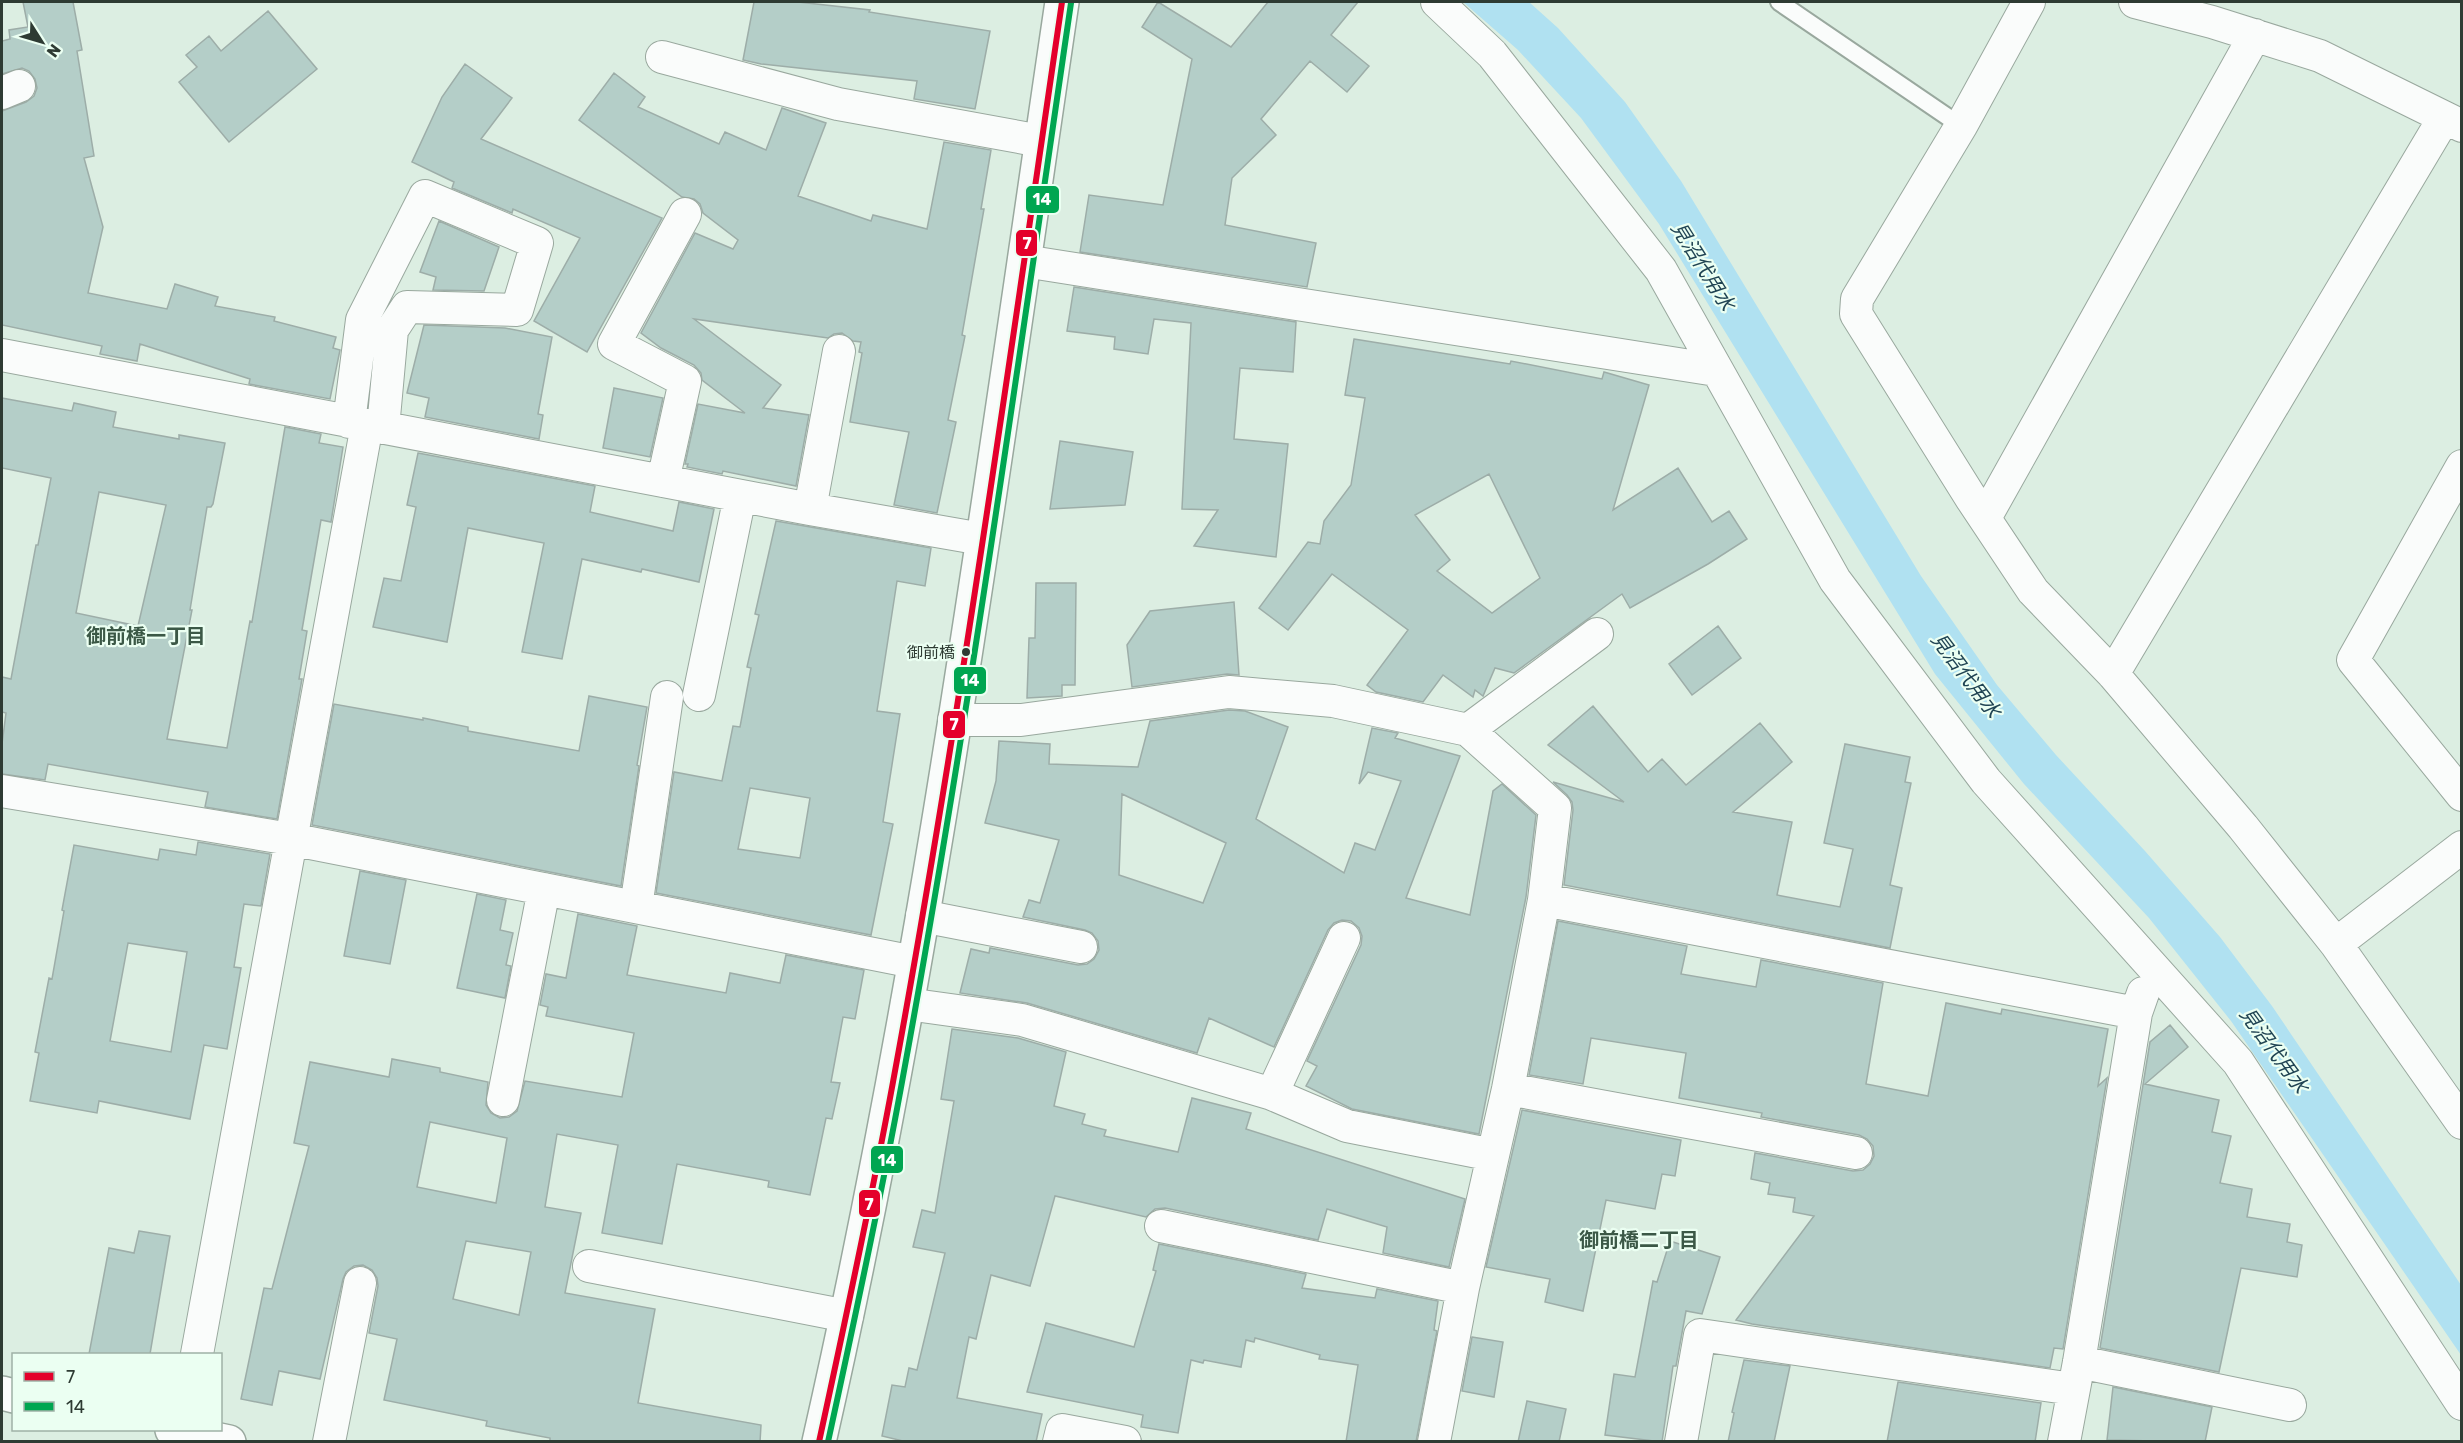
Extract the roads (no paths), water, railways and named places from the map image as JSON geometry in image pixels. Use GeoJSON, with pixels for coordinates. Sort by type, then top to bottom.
{"type":"FeatureCollection","features":[{"type":"Feature","properties":{"kind":"main road"},"geometry":{"type":"LineString","coordinates":[[819,1442],[847,1316],[907,1004],[982,539],[1062,2]]}},
{"type":"Feature","properties":{"kind":"main road"},"geometry":{"type":"LineString","coordinates":[[180,1433],[229,1442]]}},
{"type":"Feature","properties":{"kind":"street"},"geometry":{"type":"LineString","coordinates":[[1437,2],[1492,54],[1661,270],[1834,580],[1986,781],[2238,1062],[2462,1404]]}},
{"type":"Feature","properties":{"kind":"street"},"geometry":{"type":"LineString","coordinates":[[2029,2],[1961,126],[1857,299],[1856,314],[2033,591],[2114,674],[2243,827],[2336,944],[2462,1123]]}},
{"type":"Feature","properties":{"kind":"street"},"geometry":{"type":"LineString","coordinates":[[2114,674],[2453,122],[2320,56],[2255,35],[2135,2]]}},
{"type":"Feature","properties":{"kind":"street"},"geometry":{"type":"LineString","coordinates":[[1985,518],[2255,35]]}},
{"type":"Feature","properties":{"kind":"street"},"geometry":{"type":"LineString","coordinates":[[662,57],[838,104],[1041,141]]}},
{"type":"Feature","properties":{"kind":"street"},"geometry":{"type":"LineString","coordinates":[[197,1353],[366,425],[392,330],[407,308],[517,310],[537,243],[425,196],[362,320],[366,425]]}},
{"type":"Feature","properties":{"kind":"street"},"geometry":{"type":"LineString","coordinates":[[663,481],[685,381],[614,344],[685,214]]}},
{"type":"Feature","properties":{"kind":"street"},"geometry":{"type":"LineString","coordinates":[[1024,261],[1716,370]]}},
{"type":"Feature","properties":{"kind":"street"},"geometry":{"type":"LineString","coordinates":[[810,509],[839,351]]}},
{"type":"Feature","properties":{"kind":"street"},"geometry":{"type":"LineString","coordinates":[[2,355],[740,496],[982,539]]}},
{"type":"Feature","properties":{"kind":"street"},"geometry":{"type":"LineString","coordinates":[[2462,466],[2353,660],[2462,795]]}},
{"type":"Feature","properties":{"kind":"street"},"geometry":{"type":"LineString","coordinates":[[699,695],[740,496]]}},
{"type":"Feature","properties":{"kind":"street"},"geometry":{"type":"LineString","coordinates":[[1468,730],[1597,634]]}},
{"type":"Feature","properties":{"kind":"street"},"geometry":{"type":"LineString","coordinates":[[954,720],[1021,720],[1229,692],[1333,701],[1468,730],[1556,808],[1544,900],[1508,1089],[1463,1288],[1434,1442]]}},
{"type":"Feature","properties":{"kind":"street"},"geometry":{"type":"LineString","coordinates":[[636,907],[667,698]]}},
{"type":"Feature","properties":{"kind":"street"},"geometry":{"type":"LineString","coordinates":[[2,791],[290,839],[914,962]]}},
{"type":"Feature","properties":{"kind":"street"},"geometry":{"type":"LineString","coordinates":[[2336,944],[2462,847]]}},
{"type":"Feature","properties":{"kind":"street"},"geometry":{"type":"LineString","coordinates":[[503,1100],[544,889]]}},
{"type":"Feature","properties":{"kind":"street"},"geometry":{"type":"LineString","coordinates":[[1544,900],[2136,1013]]}},
{"type":"Feature","properties":{"kind":"street"},"geometry":{"type":"LineString","coordinates":[[921,916],[1081,947]]}},
{"type":"Feature","properties":{"kind":"street"},"geometry":{"type":"LineString","coordinates":[[1272,1094],[1344,938]]}},
{"type":"Feature","properties":{"kind":"street"},"geometry":{"type":"LineString","coordinates":[[2064,1442],[2136,1013],[2153,967]]}},
{"type":"Feature","properties":{"kind":"street"},"geometry":{"type":"LineString","coordinates":[[907,1004],[1022,1020],[1272,1094],[1347,1126],[1492,1155]]}},
{"type":"Feature","properties":{"kind":"street"},"geometry":{"type":"LineString","coordinates":[[1508,1089],[1856,1153]]}},
{"type":"Feature","properties":{"kind":"street"},"geometry":{"type":"LineString","coordinates":[[1161,1226],[1463,1288]]}},
{"type":"Feature","properties":{"kind":"street"},"geometry":{"type":"LineString","coordinates":[[590,1266],[847,1316]]}},
{"type":"Feature","properties":{"kind":"street"},"geometry":{"type":"LineString","coordinates":[[329,1442],[360,1283]]}},
{"type":"Feature","properties":{"kind":"street"},"geometry":{"type":"LineString","coordinates":[[1681,1442],[1700,1335],[2076,1375],[2290,1405]]}},
{"type":"Feature","properties":{"kind":"street"},"geometry":{"type":"LineString","coordinates":[[1059,1442],[1062,1430],[1125,1442]]}},
{"type":"Feature","properties":{"kind":"lane"},"geometry":{"type":"LineString","coordinates":[[1779,2],[1961,126]]}},
{"type":"Feature","properties":{"kind":"water","name":"見沼代用水"},"geometry":{"type":"Polygon","coordinates":[[[1463,2],[1529,2],[1558,28],[1625,102],[1681,181],[1921,576],[1997,685],[2056,755],[2145,851],[2220,937],[2272,1006],[2461,1285],[2461,1355],[2231,1021],[2149,918],[2024,784],[1935,674],[1659,224],[1581,118],[1518,50],[1463,2]]]}},
{"type":"Feature","properties":{"kind":"place","name":"御前橋"},"geometry":{"type":"Point","coordinates":[966,652]}},
{"type":"Feature","properties":{"kind":"district","name":"御前橋一丁目"},"geometry":{"type":"Point","coordinates":[146,636]}},
{"type":"Feature","properties":{"kind":"district","name":"御前橋二丁目"},"geometry":{"type":"Point","coordinates":[1639,1240]}}]}
